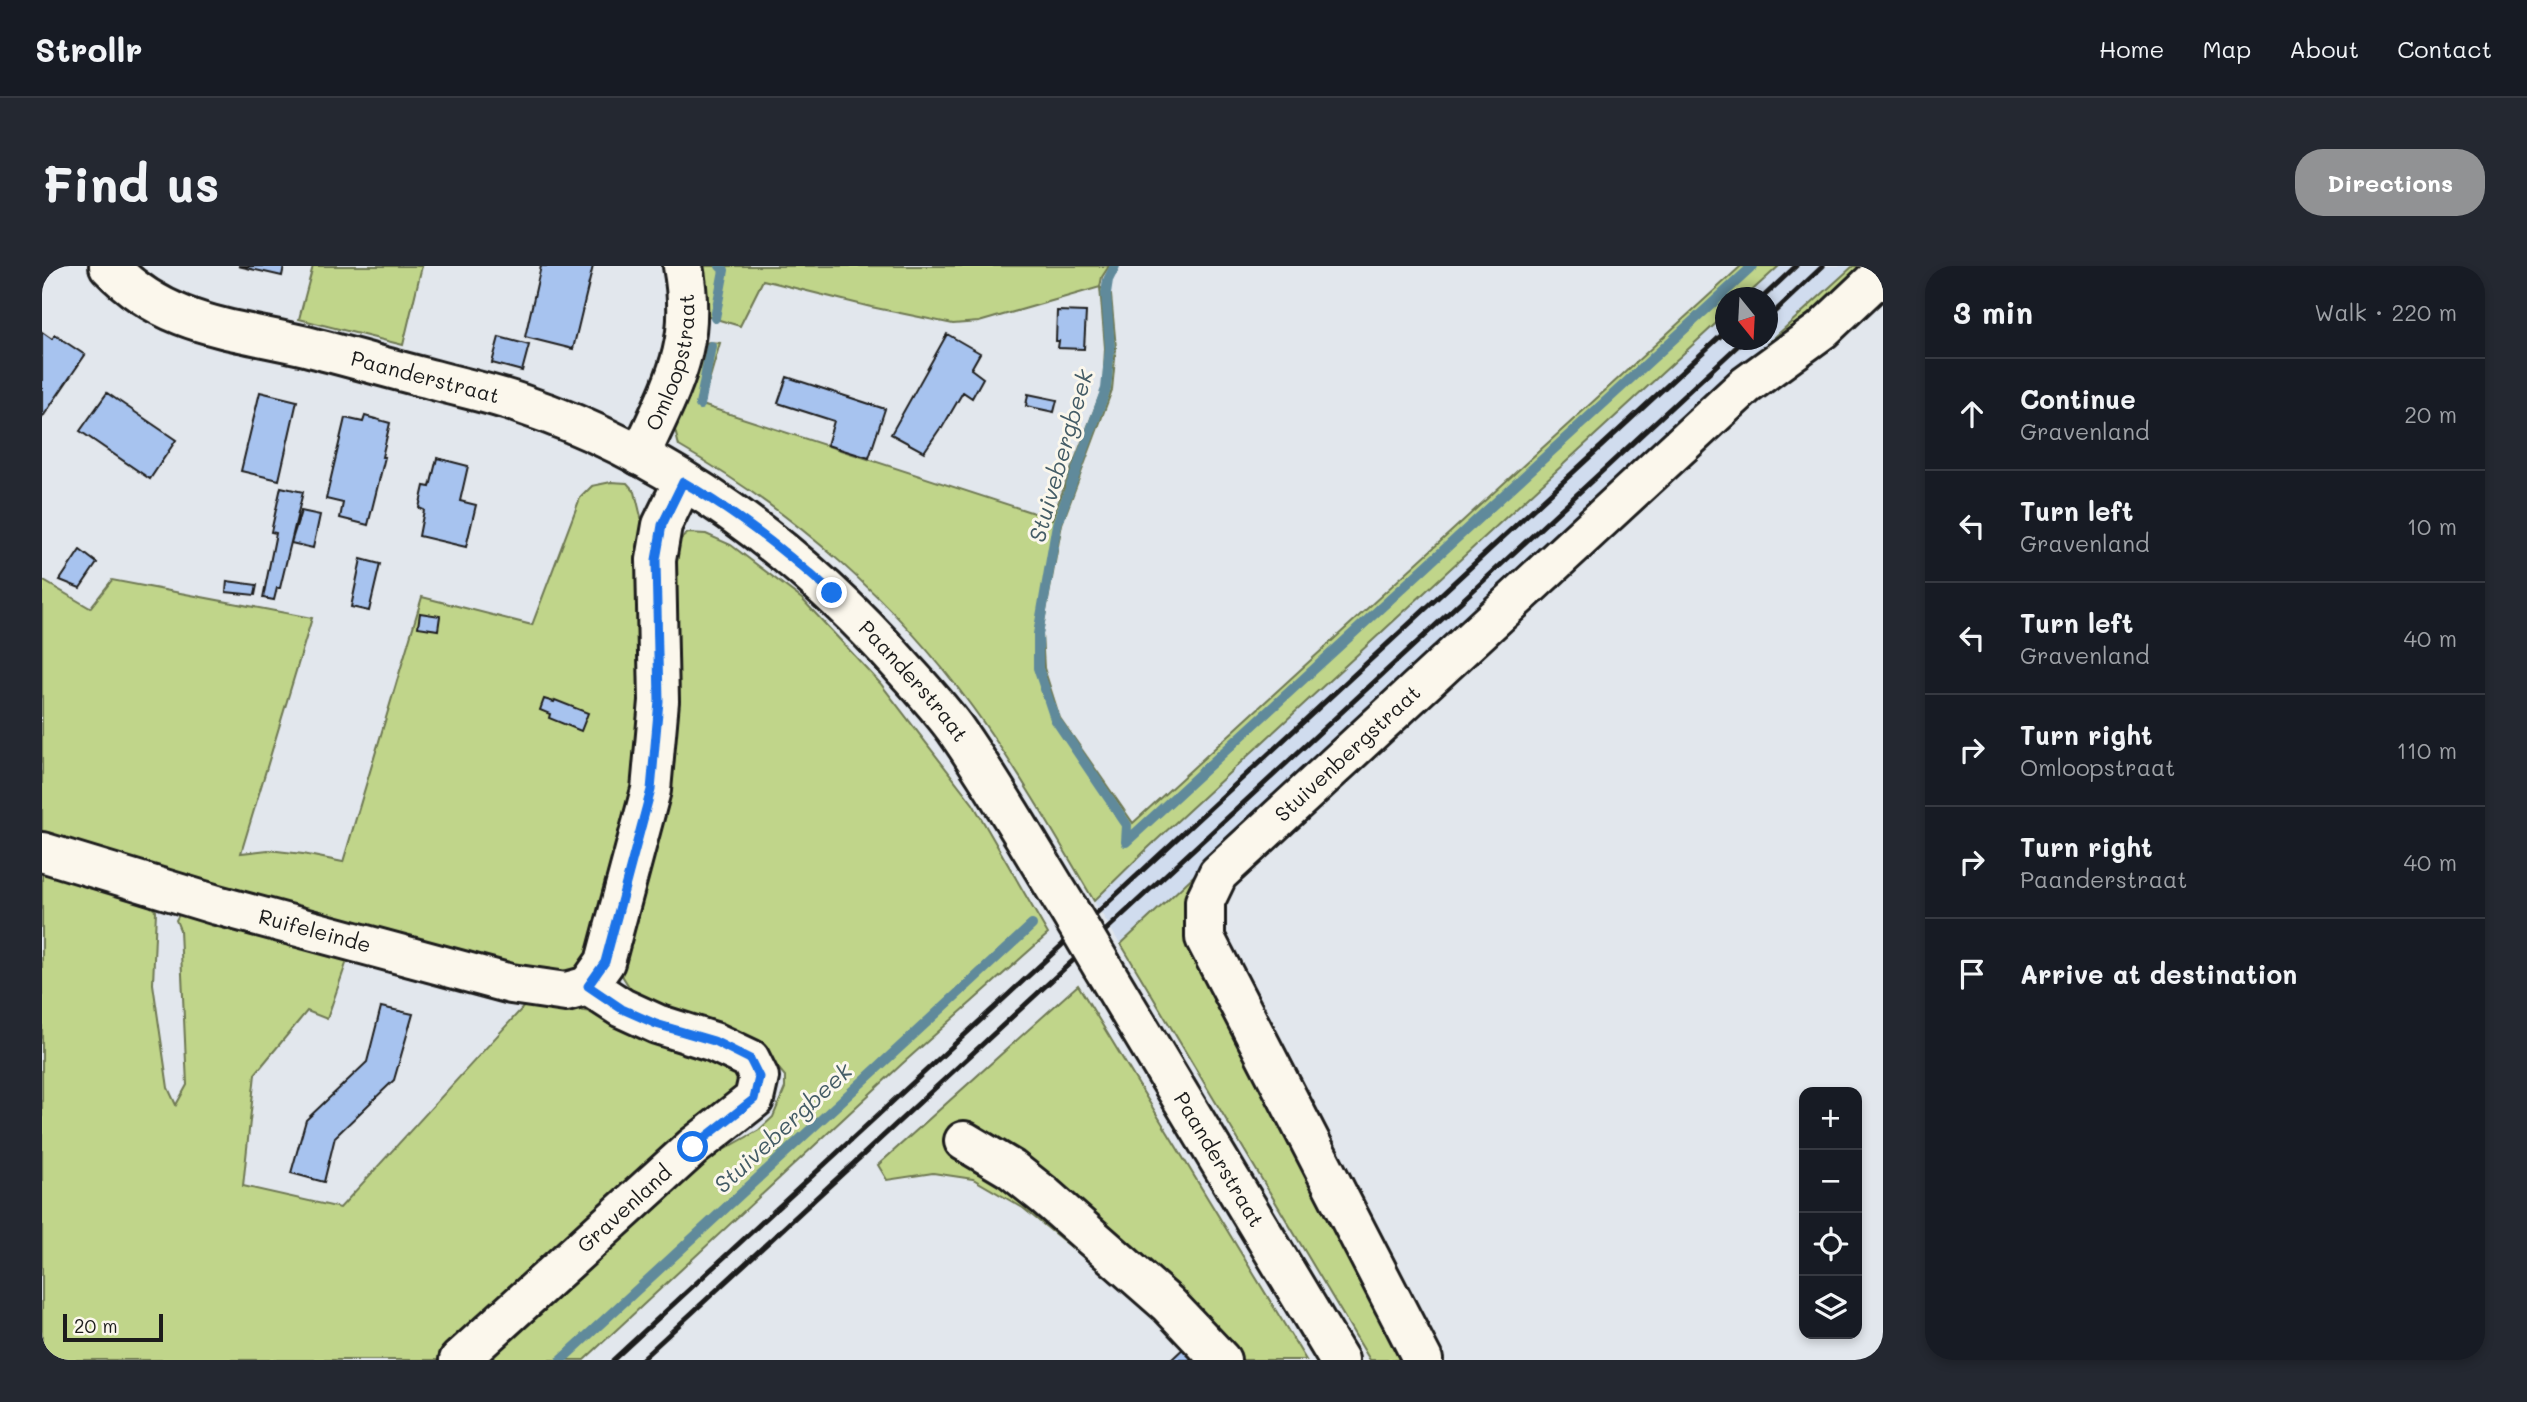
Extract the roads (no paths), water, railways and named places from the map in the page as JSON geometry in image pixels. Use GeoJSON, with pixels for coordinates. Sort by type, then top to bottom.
{"type":"FeatureCollection","features":[{"type":"Feature","properties":{"kind":"street","name":"Paanderstraat"},"geometry":{"type":"LineString","coordinates":[[109,266],[142,296],[186,318],[520,403],[591,430],[640,456],[735,514],[786,552],[877,638],[957,731],[1067,907],[1339,1360]]}},
{"type":"Feature","properties":{"kind":"street","name":"Omloopstraat"},"geometry":{"type":"LineString","coordinates":[[640,456],[684,355],[689,312],[683,266]]}},
{"type":"Feature","properties":{"kind":"street","name":"Stuivenbergstraat"},"geometry":{"type":"LineString","coordinates":[[1423,1360],[1205,938],[1205,901],[1218,874],[1745,386],[1822,330],[1877,278],[1883,281]]}},
{"type":"Feature","properties":{"kind":"street"},"geometry":{"type":"LineString","coordinates":[[588,986],[605,962],[651,790],[659,701],[656,560],[662,525],[683,482]]}},
{"type":"Feature","properties":{"kind":"street","name":"Ruifeleinde"},"geometry":{"type":"LineString","coordinates":[[42,852],[217,905],[511,984],[566,992],[588,986]]}},
{"type":"Feature","properties":{"kind":"street","name":"Gravenland"},"geometry":{"type":"LineString","coordinates":[[459,1360],[693,1147],[754,1099],[759,1077],[750,1059],[714,1041],[656,1024],[622,1009],[588,986]]}},
{"type":"Feature","properties":{"kind":"street"},"geometry":{"type":"LineString","coordinates":[[964,1141],[1011,1169],[1045,1196],[1168,1304],[1220,1360]]}},
{"type":"Feature","properties":{"kind":"waterway"},"geometry":{"type":"LineString","coordinates":[[715,318],[724,270],[720,266]]}},
{"type":"Feature","properties":{"kind":"waterway","name":"Stuivebergbeek"},"geometry":{"type":"LineString","coordinates":[[1115,266],[1108,280],[1106,293],[1110,348],[1106,389],[1057,524],[1038,634],[1038,668],[1055,719],[1127,825],[1126,842]]}},
{"type":"Feature","properties":{"kind":"waterway"},"geometry":{"type":"LineString","coordinates":[[1126,842],[1753,266]]}},
{"type":"Feature","properties":{"kind":"waterway"},"geometry":{"type":"LineString","coordinates":[[700,405],[711,346]]}},
{"type":"Feature","properties":{"kind":"waterway","name":"Stuivebergbeek"},"geometry":{"type":"LineString","coordinates":[[561,1360],[1032,925]]}},
{"type":"Feature","properties":{"kind":"railway"},"geometry":{"type":"LineString","coordinates":[[1774,287],[1796,266]]}},
{"type":"Feature","properties":{"kind":"railway"},"geometry":{"type":"LineString","coordinates":[[1778,309],[1823,266]]}},
{"type":"Feature","properties":{"kind":"railway"},"geometry":{"type":"LineString","coordinates":[[613,1360],[1715,341]]}},
{"type":"Feature","properties":{"kind":"railway"},"geometry":{"type":"LineString","coordinates":[[641,1360],[1733,350]]}}]}
